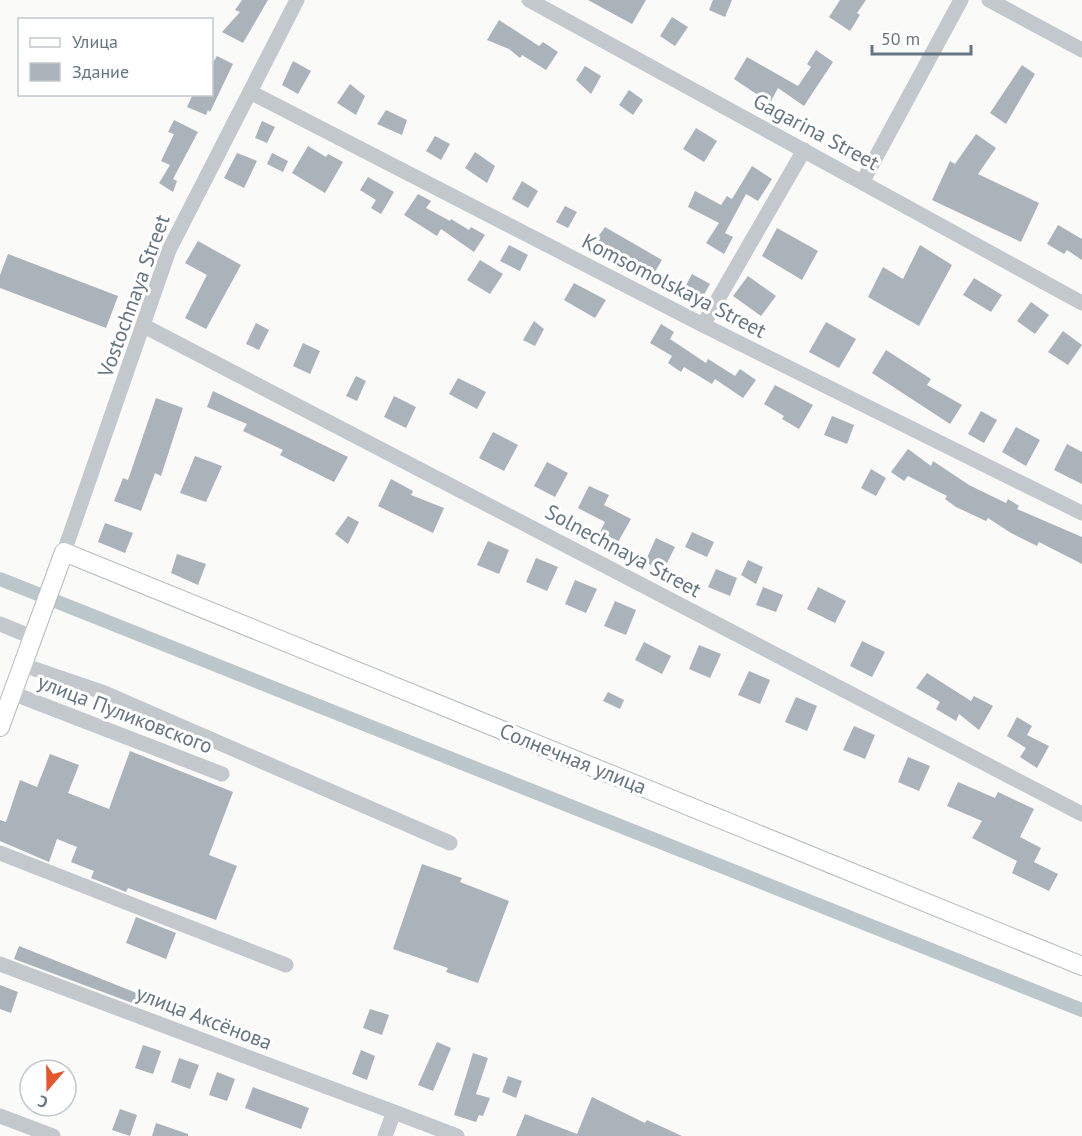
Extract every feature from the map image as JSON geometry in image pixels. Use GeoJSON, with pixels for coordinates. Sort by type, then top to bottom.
{"type":"FeatureCollection","features":[{"type":"Feature","properties":{"kind":"main road"},"geometry":{"type":"LineString","coordinates":[[0,727],[64,552]]}},
{"type":"Feature","properties":{"kind":"main road","name":"Солнечная улица"},"geometry":{"type":"LineString","coordinates":[[64,552],[1082,966]]}},
{"type":"Feature","properties":{"kind":"street","name":"Vostochnaya Street"},"geometry":{"type":"LineString","coordinates":[[64,552],[169,250],[297,0]]}},
{"type":"Feature","properties":{"kind":"street","name":"Gagarina Street"},"geometry":{"type":"LineString","coordinates":[[529,0],[1082,303]]}},
{"type":"Feature","properties":{"kind":"street"},"geometry":{"type":"LineString","coordinates":[[862,181],[961,0]]}},
{"type":"Feature","properties":{"kind":"street"},"geometry":{"type":"LineString","coordinates":[[989,0],[1082,50]]}},
{"type":"Feature","properties":{"kind":"street","name":"Komsomolskaya Street"},"geometry":{"type":"LineString","coordinates":[[250,92],[703,325],[1082,513]]}},
{"type":"Feature","properties":{"kind":"street"},"geometry":{"type":"LineString","coordinates":[[703,325],[804,150]]}},
{"type":"Feature","properties":{"kind":"street","name":"Solnechnaya Street"},"geometry":{"type":"LineString","coordinates":[[144,326],[1082,814]]}},
{"type":"Feature","properties":{"kind":"street"},"geometry":{"type":"LineString","coordinates":[[0,624],[33,638]]}},
{"type":"Feature","properties":{"kind":"street"},"geometry":{"type":"LineString","coordinates":[[23,664],[113,696],[450,843]]}},
{"type":"Feature","properties":{"kind":"street","name":"улица Пуликовского"},"geometry":{"type":"LineString","coordinates":[[12,693],[222,774]]}},
{"type":"Feature","properties":{"kind":"street"},"geometry":{"type":"LineString","coordinates":[[0,853],[286,965]]}},
{"type":"Feature","properties":{"kind":"street","name":"улица Аксёнова"},"geometry":{"type":"LineString","coordinates":[[0,964],[457,1136]]}},
{"type":"Feature","properties":{"kind":"street"},"geometry":{"type":"LineString","coordinates":[[384,1136],[394,1112]]}},
{"type":"Feature","properties":{"kind":"street"},"geometry":{"type":"LineString","coordinates":[[0,1116],[53,1136]]}},
{"type":"Feature","properties":{"kind":"building"},"geometry":{"type":"Polygon","coordinates":[[[242,0],[268,0],[243,43],[222,32],[240,12],[235,10],[242,0]]]}},
{"type":"Feature","properties":{"kind":"building"},"geometry":{"type":"Polygon","coordinates":[[[588,0],[646,0],[632,24],[588,0]]]}},
{"type":"Feature","properties":{"kind":"building"},"geometry":{"type":"Polygon","coordinates":[[[713,0],[732,0],[725,17],[709,10],[713,0]]]}},
{"type":"Feature","properties":{"kind":"building"},"geometry":{"type":"Polygon","coordinates":[[[840,0],[866,0],[857,13],[860,15],[850,31],[829,17],[840,0]]]}},
{"type":"Feature","properties":{"kind":"building"},"geometry":{"type":"Polygon","coordinates":[[[672,17],[688,27],[675,46],[660,36],[672,17]]]}},
{"type":"Feature","properties":{"kind":"building"},"geometry":{"type":"Polygon","coordinates":[[[499,20],[539,46],[543,42],[558,52],[546,70],[522,55],[520,58],[509,49],[487,40],[499,20]]]}},
{"type":"Feature","properties":{"kind":"building"},"geometry":{"type":"Polygon","coordinates":[[[816,50],[833,62],[804,106],[778,88],[770,103],[734,79],[747,57],[798,86],[811,67],[807,64],[816,50]]]}},
{"type":"Feature","properties":{"kind":"building"},"geometry":{"type":"Polygon","coordinates":[[[217,56],[233,64],[210,112],[208,110],[206,115],[187,107],[192,96],[213,96],[213,62],[217,56]]]}},
{"type":"Feature","properties":{"kind":"building"},"geometry":{"type":"Polygon","coordinates":[[[293,61],[311,71],[298,94],[282,85],[293,61]]]}},
{"type":"Feature","properties":{"kind":"building"},"geometry":{"type":"Polygon","coordinates":[[[1022,65],[1035,74],[1006,124],[990,113],[1022,65]]]}},
{"type":"Feature","properties":{"kind":"building"},"geometry":{"type":"Polygon","coordinates":[[[585,66],[601,76],[591,94],[576,80],[585,66]]]}},
{"type":"Feature","properties":{"kind":"building"},"geometry":{"type":"Polygon","coordinates":[[[350,84],[365,96],[356,115],[337,103],[350,84]]]}},
{"type":"Feature","properties":{"kind":"building"},"geometry":{"type":"Polygon","coordinates":[[[629,90],[643,100],[633,115],[619,105],[629,90]]]}},
{"type":"Feature","properties":{"kind":"building"},"geometry":{"type":"Polygon","coordinates":[[[386,110],[407,120],[402,135],[377,124],[386,110]]]}},
{"type":"Feature","properties":{"kind":"building"},"geometry":{"type":"Polygon","coordinates":[[[174,120],[198,132],[173,179],[177,181],[173,192],[159,183],[170,165],[161,161],[174,134],[168,132],[174,120]]]}},
{"type":"Feature","properties":{"kind":"building"},"geometry":{"type":"Polygon","coordinates":[[[262,121],[275,127],[267,143],[255,138],[262,121]]]}},
{"type":"Feature","properties":{"kind":"building"},"geometry":{"type":"Polygon","coordinates":[[[696,128],[717,141],[704,162],[683,149],[696,128]]]}},
{"type":"Feature","properties":{"kind":"building"},"geometry":{"type":"Polygon","coordinates":[[[976,134],[996,148],[978,174],[1039,203],[1021,242],[932,200],[950,161],[955,164],[976,134]]]}},
{"type":"Feature","properties":{"kind":"building"},"geometry":{"type":"Polygon","coordinates":[[[435,136],[450,144],[441,160],[426,151],[435,136]]]}},
{"type":"Feature","properties":{"kind":"building"},"geometry":{"type":"Polygon","coordinates":[[[308,146],[326,157],[328,154],[343,162],[325,193],[292,173],[308,146]]]}},
{"type":"Feature","properties":{"kind":"building"},"geometry":{"type":"Polygon","coordinates":[[[475,152],[495,166],[487,183],[465,168],[475,152]]]}},
{"type":"Feature","properties":{"kind":"building"},"geometry":{"type":"Polygon","coordinates":[[[237,153],[257,161],[244,188],[224,178],[237,153]]]}},
{"type":"Feature","properties":{"kind":"building"},"geometry":{"type":"Polygon","coordinates":[[[272,153],[288,161],[283,172],[267,164],[272,153]]]}},
{"type":"Feature","properties":{"kind":"building"},"geometry":{"type":"Polygon","coordinates":[[[752,166],[772,179],[758,201],[746,194],[725,233],[733,237],[724,254],[706,243],[719,223],[688,207],[695,191],[721,205],[727,196],[732,199],[752,166]]]}},
{"type":"Feature","properties":{"kind":"building"},"geometry":{"type":"Polygon","coordinates":[[[368,177],[394,192],[381,214],[371,208],[376,200],[360,190],[368,177]]]}},
{"type":"Feature","properties":{"kind":"building"},"geometry":{"type":"Polygon","coordinates":[[[522,181],[538,191],[528,208],[512,199],[522,181]]]}},
{"type":"Feature","properties":{"kind":"building"},"geometry":{"type":"Polygon","coordinates":[[[418,194],[431,201],[426,208],[469,230],[471,227],[485,235],[474,252],[441,229],[437,236],[404,215],[418,194]]]}},
{"type":"Feature","properties":{"kind":"building"},"geometry":{"type":"Polygon","coordinates":[[[565,206],[577,212],[568,228],[556,222],[565,206]]]}},
{"type":"Feature","properties":{"kind":"building"},"geometry":{"type":"Polygon","coordinates":[[[1058,225],[1082,239],[1082,260],[1067,250],[1064,254],[1047,244],[1058,225]]]}},
{"type":"Feature","properties":{"kind":"building"},"geometry":{"type":"Polygon","coordinates":[[[605,227],[662,260],[653,275],[595,241],[605,227]]]}},
{"type":"Feature","properties":{"kind":"building"},"geometry":{"type":"Polygon","coordinates":[[[777,228],[818,251],[802,280],[762,256],[777,228]]]}},
{"type":"Feature","properties":{"kind":"building"},"geometry":{"type":"Polygon","coordinates":[[[198,241],[241,265],[206,329],[185,318],[207,275],[185,263],[198,241]]]}},
{"type":"Feature","properties":{"kind":"building"},"geometry":{"type":"Polygon","coordinates":[[[509,245],[528,255],[520,271],[500,261],[509,245]]]}},
{"type":"Feature","properties":{"kind":"building"},"geometry":{"type":"Polygon","coordinates":[[[920,245],[952,265],[919,326],[868,297],[883,267],[903,279],[920,245]]]}},
{"type":"Feature","properties":{"kind":"building"},"geometry":{"type":"Polygon","coordinates":[[[8,254],[118,296],[106,328],[0,288],[0,275],[8,254]]]}},
{"type":"Feature","properties":{"kind":"building"},"geometry":{"type":"Polygon","coordinates":[[[480,260],[503,274],[490,294],[467,280],[480,260]]]}},
{"type":"Feature","properties":{"kind":"building"},"geometry":{"type":"Polygon","coordinates":[[[692,274],[710,284],[701,300],[684,289],[692,274]]]}},
{"type":"Feature","properties":{"kind":"building"},"geometry":{"type":"Polygon","coordinates":[[[748,276],[776,296],[761,316],[733,296],[748,276]]]}},
{"type":"Feature","properties":{"kind":"building"},"geometry":{"type":"Polygon","coordinates":[[[974,278],[1002,295],[991,312],[963,295],[974,278]]]}},
{"type":"Feature","properties":{"kind":"building"},"geometry":{"type":"Polygon","coordinates":[[[574,283],[606,300],[595,318],[564,300],[574,283]]]}},
{"type":"Feature","properties":{"kind":"building"},"geometry":{"type":"Polygon","coordinates":[[[1031,302],[1049,315],[1035,334],[1017,321],[1031,302]]]}},
{"type":"Feature","properties":{"kind":"building"},"geometry":{"type":"Polygon","coordinates":[[[534,321],[544,329],[535,346],[523,340],[534,321]]]}},
{"type":"Feature","properties":{"kind":"building"},"geometry":{"type":"Polygon","coordinates":[[[826,322],[856,339],[839,368],[809,352],[826,322]]]}},
{"type":"Feature","properties":{"kind":"building"},"geometry":{"type":"Polygon","coordinates":[[[256,323],[269,330],[259,350],[246,344],[256,323]]]}},
{"type":"Feature","properties":{"kind":"building"},"geometry":{"type":"Polygon","coordinates":[[[661,324],[674,332],[670,339],[706,363],[708,359],[735,376],[740,369],[756,380],[743,398],[715,379],[712,384],[684,367],[681,372],[668,363],[672,356],[650,343],[661,324]]]}},
{"type":"Feature","properties":{"kind":"building"},"geometry":{"type":"Polygon","coordinates":[[[1063,331],[1082,345],[1068,365],[1048,352],[1063,331]]]}},
{"type":"Feature","properties":{"kind":"building"},"geometry":{"type":"Polygon","coordinates":[[[303,343],[320,351],[310,374],[293,366],[303,343]]]}},
{"type":"Feature","properties":{"kind":"building"},"geometry":{"type":"Polygon","coordinates":[[[886,350],[931,379],[927,385],[962,405],[950,424],[872,373],[886,350]]]}},
{"type":"Feature","properties":{"kind":"building"},"geometry":{"type":"Polygon","coordinates":[[[356,376],[366,381],[357,401],[346,396],[356,376]]]}},
{"type":"Feature","properties":{"kind":"building"},"geometry":{"type":"Polygon","coordinates":[[[458,378],[486,392],[477,409],[449,394],[458,378]]]}},
{"type":"Feature","properties":{"kind":"building"},"geometry":{"type":"Polygon","coordinates":[[[775,385],[813,405],[799,429],[782,419],[784,416],[764,404],[775,385]]]}},
{"type":"Feature","properties":{"kind":"building"},"geometry":{"type":"Polygon","coordinates":[[[213,391],[348,457],[334,482],[280,455],[283,450],[243,431],[247,424],[207,407],[213,391]]]}},
{"type":"Feature","properties":{"kind":"building"},"geometry":{"type":"Polygon","coordinates":[[[394,396],[416,407],[406,428],[384,417],[394,396]]]}},
{"type":"Feature","properties":{"kind":"building"},"geometry":{"type":"Polygon","coordinates":[[[156,398],[183,408],[161,476],[155,473],[141,511],[114,501],[123,478],[128,480],[156,398]]]}},
{"type":"Feature","properties":{"kind":"building"},"geometry":{"type":"Polygon","coordinates":[[[981,411],[997,420],[984,443],[968,434],[981,411]]]}},
{"type":"Feature","properties":{"kind":"building"},"geometry":{"type":"Polygon","coordinates":[[[832,416],[854,425],[847,444],[824,435],[832,416]]]}},
{"type":"Feature","properties":{"kind":"building"},"geometry":{"type":"Polygon","coordinates":[[[1016,427],[1040,440],[1026,466],[1002,452],[1016,427]]]}},
{"type":"Feature","properties":{"kind":"building"},"geometry":{"type":"Polygon","coordinates":[[[493,432],[518,445],[504,471],[479,458],[493,432]]]}},
{"type":"Feature","properties":{"kind":"building"},"geometry":{"type":"Polygon","coordinates":[[[1067,444],[1082,452],[1082,484],[1054,470],[1067,444]]]}},
{"type":"Feature","properties":{"kind":"building"},"geometry":{"type":"Polygon","coordinates":[[[908,449],[931,466],[933,461],[969,485],[1006,503],[1008,499],[1019,506],[1017,509],[1082,537],[1082,564],[1039,542],[1037,546],[988,518],[986,521],[956,507],[945,499],[947,496],[908,476],[904,481],[891,472],[908,449]]]}},
{"type":"Feature","properties":{"kind":"building"},"geometry":{"type":"Polygon","coordinates":[[[195,456],[222,466],[206,502],[180,493],[195,456]]]}},
{"type":"Feature","properties":{"kind":"building"},"geometry":{"type":"Polygon","coordinates":[[[547,462],[568,473],[555,497],[534,486],[547,462]]]}},
{"type":"Feature","properties":{"kind":"building"},"geometry":{"type":"Polygon","coordinates":[[[871,469],[886,478],[876,496],[861,488],[871,469]]]}},
{"type":"Feature","properties":{"kind":"building"},"geometry":{"type":"Polygon","coordinates":[[[391,479],[413,491],[411,495],[444,508],[433,533],[378,506],[391,479]]]}},
{"type":"Feature","properties":{"kind":"building"},"geometry":{"type":"Polygon","coordinates":[[[589,486],[609,495],[604,505],[631,519],[618,542],[600,532],[605,522],[578,508],[589,486]]]}},
{"type":"Feature","properties":{"kind":"building"},"geometry":{"type":"Polygon","coordinates":[[[348,516],[359,522],[348,544],[335,534],[348,516]]]}},
{"type":"Feature","properties":{"kind":"building"},"geometry":{"type":"Polygon","coordinates":[[[105,523],[133,533],[125,553],[98,542],[105,523]]]}},
{"type":"Feature","properties":{"kind":"building"},"geometry":{"type":"Polygon","coordinates":[[[692,532],[714,542],[707,557],[685,547],[692,532]]]}},
{"type":"Feature","properties":{"kind":"building"},"geometry":{"type":"Polygon","coordinates":[[[656,538],[675,547],[663,571],[645,562],[656,538]]]}},
{"type":"Feature","properties":{"kind":"building"},"geometry":{"type":"Polygon","coordinates":[[[488,541],[509,550],[499,574],[477,565],[488,541]]]}},
{"type":"Feature","properties":{"kind":"building"},"geometry":{"type":"Polygon","coordinates":[[[177,554],[206,564],[198,585],[171,573],[177,554]]]}},
{"type":"Feature","properties":{"kind":"building"},"geometry":{"type":"Polygon","coordinates":[[[536,558],[558,567],[547,591],[526,582],[536,558]]]}},
{"type":"Feature","properties":{"kind":"building"},"geometry":{"type":"Polygon","coordinates":[[[748,560],[763,567],[756,584],[741,575],[748,560]]]}},
{"type":"Feature","properties":{"kind":"building"},"geometry":{"type":"Polygon","coordinates":[[[716,569],[737,578],[730,596],[708,587],[716,569]]]}},
{"type":"Feature","properties":{"kind":"building"},"geometry":{"type":"Polygon","coordinates":[[[575,580],[597,589],[586,613],[565,604],[575,580]]]}},
{"type":"Feature","properties":{"kind":"building"},"geometry":{"type":"Polygon","coordinates":[[[763,587],[783,595],[776,612],[756,605],[763,587]]]}},
{"type":"Feature","properties":{"kind":"building"},"geometry":{"type":"Polygon","coordinates":[[[818,587],[846,601],[835,623],[807,609],[818,587]]]}},
{"type":"Feature","properties":{"kind":"building"},"geometry":{"type":"Polygon","coordinates":[[[615,601],[636,610],[626,635],[604,626],[615,601]]]}},
{"type":"Feature","properties":{"kind":"building"},"geometry":{"type":"Polygon","coordinates":[[[862,641],[885,652],[872,677],[850,666],[862,641]]]}},
{"type":"Feature","properties":{"kind":"building"},"geometry":{"type":"Polygon","coordinates":[[[644,642],[671,656],[662,674],[635,660],[644,642]]]}},
{"type":"Feature","properties":{"kind":"building"},"geometry":{"type":"Polygon","coordinates":[[[699,645],[721,654],[710,678],[689,669],[699,645]]]}},
{"type":"Feature","properties":{"kind":"building"},"geometry":{"type":"Polygon","coordinates":[[[749,671],[770,680],[760,704],[738,695],[749,671]]]}},
{"type":"Feature","properties":{"kind":"building"},"geometry":{"type":"Polygon","coordinates":[[[927,673],[971,701],[974,696],[993,706],[979,730],[959,714],[956,721],[936,709],[940,702],[916,688],[927,673]]]}},
{"type":"Feature","properties":{"kind":"building"},"geometry":{"type":"Polygon","coordinates":[[[608,692],[624,700],[620,709],[603,701],[608,692]]]}},
{"type":"Feature","properties":{"kind":"building"},"geometry":{"type":"Polygon","coordinates":[[[796,697],[817,706],[807,731],[785,722],[796,697]]]}},
{"type":"Feature","properties":{"kind":"building"},"geometry":{"type":"Polygon","coordinates":[[[1017,717],[1032,726],[1027,735],[1049,746],[1037,768],[1020,757],[1026,748],[1007,736],[1017,717]]]}},
{"type":"Feature","properties":{"kind":"building"},"geometry":{"type":"Polygon","coordinates":[[[854,726],[875,735],[865,759],[843,750],[854,726]]]}},
{"type":"Feature","properties":{"kind":"building"},"geometry":{"type":"Polygon","coordinates":[[[130,751],[233,792],[209,855],[237,866],[216,920],[128,888],[126,892],[91,878],[94,871],[71,862],[77,847],[57,839],[49,862],[0,841],[0,820],[6,822],[20,780],[37,787],[50,754],[79,765],[68,793],[109,809],[130,751]]]}},
{"type":"Feature","properties":{"kind":"building"},"geometry":{"type":"Polygon","coordinates":[[[908,757],[930,766],[919,791],[898,782],[908,757]]]}},
{"type":"Feature","properties":{"kind":"building"},"geometry":{"type":"Polygon","coordinates":[[[958,782],[995,798],[998,792],[1034,809],[1020,837],[1041,848],[1034,862],[1058,874],[1049,891],[1012,873],[1017,861],[972,838],[982,821],[947,806],[958,782]]]}},
{"type":"Feature","properties":{"kind":"building"},"geometry":{"type":"Polygon","coordinates":[[[422,864],[462,878],[460,882],[509,901],[478,983],[446,972],[448,968],[393,949],[422,864]]]}},
{"type":"Feature","properties":{"kind":"building"},"geometry":{"type":"Polygon","coordinates":[[[136,917],[176,933],[166,959],[126,943],[136,917]]]}},
{"type":"Feature","properties":{"kind":"building"},"geometry":{"type":"Polygon","coordinates":[[[19,946],[139,994],[135,1004],[14,959],[19,946]]]}},
{"type":"Feature","properties":{"kind":"building"},"geometry":{"type":"Polygon","coordinates":[[[0,985],[18,992],[11,1013],[0,1009],[0,985]]]}},
{"type":"Feature","properties":{"kind":"building"},"geometry":{"type":"Polygon","coordinates":[[[370,1009],[389,1015],[382,1035],[363,1028],[370,1009]]]}},
{"type":"Feature","properties":{"kind":"building"},"geometry":{"type":"Polygon","coordinates":[[[437,1042],[451,1048],[433,1091],[418,1085],[437,1042]]]}},
{"type":"Feature","properties":{"kind":"building"},"geometry":{"type":"Polygon","coordinates":[[[143,1045],[161,1051],[153,1074],[135,1068],[143,1045]]]}},
{"type":"Feature","properties":{"kind":"building"},"geometry":{"type":"Polygon","coordinates":[[[361,1050],[375,1056],[367,1080],[352,1074],[361,1050]]]}},
{"type":"Feature","properties":{"kind":"building"},"geometry":{"type":"Polygon","coordinates":[[[473,1053],[488,1058],[476,1094],[490,1098],[483,1116],[479,1115],[476,1122],[454,1115],[473,1053]]]}},
{"type":"Feature","properties":{"kind":"building"},"geometry":{"type":"Polygon","coordinates":[[[179,1058],[199,1065],[190,1089],[171,1082],[179,1058]]]}},
{"type":"Feature","properties":{"kind":"building"},"geometry":{"type":"Polygon","coordinates":[[[217,1072],[235,1079],[227,1101],[209,1095],[217,1072]]]}},
{"type":"Feature","properties":{"kind":"building"},"geometry":{"type":"Polygon","coordinates":[[[508,1076],[522,1081],[516,1098],[502,1092],[508,1076]]]}},
{"type":"Feature","properties":{"kind":"building"},"geometry":{"type":"Polygon","coordinates":[[[253,1087],[309,1108],[301,1129],[245,1108],[253,1087]]]}},
{"type":"Feature","properties":{"kind":"building"},"geometry":{"type":"Polygon","coordinates":[[[592,1097],[645,1123],[647,1120],[682,1136],[516,1136],[525,1114],[577,1134],[592,1097]]]}},
{"type":"Feature","properties":{"kind":"building"},"geometry":{"type":"Polygon","coordinates":[[[120,1109],[137,1115],[130,1136],[112,1130],[120,1109]]]}},
{"type":"Feature","properties":{"kind":"building"},"geometry":{"type":"Polygon","coordinates":[[[156,1123],[188,1134],[188,1136],[152,1136],[156,1123]]]}},
{"type":"Feature","properties":{"kind":"waterway"},"geometry":{"type":"LineString","coordinates":[[0,579],[1082,1010]]}}]}
